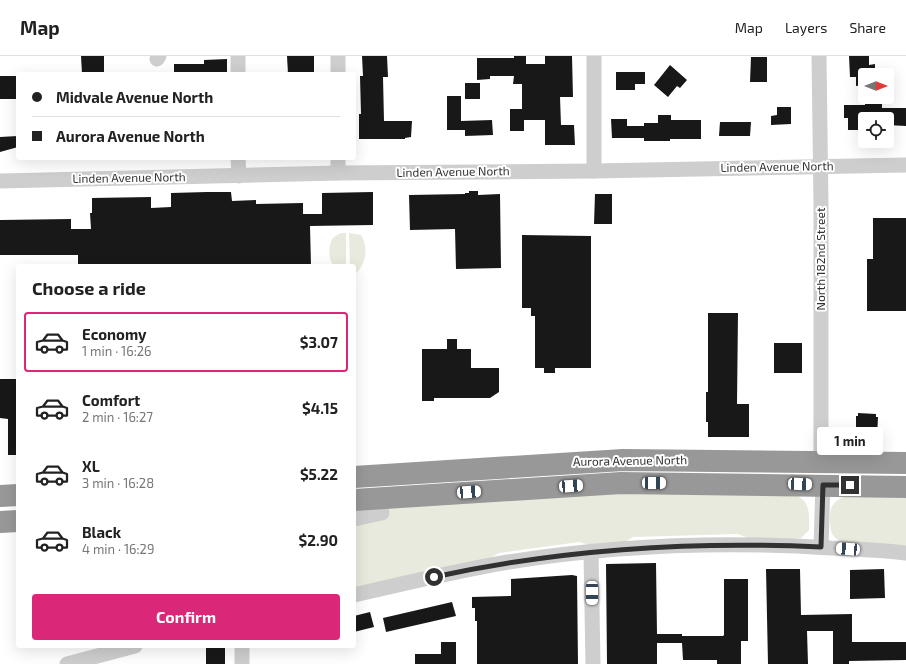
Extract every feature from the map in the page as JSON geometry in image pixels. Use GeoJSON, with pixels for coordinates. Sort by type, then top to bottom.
{"type":"FeatureCollection","features":[{"type":"Feature","properties":{"kind":"highway","name":"Aurora Avenue North"},"geometry":{"type":"LineString","coordinates":[[356,476],[623,460],[906,464]]}},
{"type":"Feature","properties":{"kind":"highway","name":"Aurora Avenue North"},"geometry":{"type":"LineString","coordinates":[[356,500],[621,483],[906,487]]}},
{"type":"Feature","properties":{"kind":"highway"},"geometry":{"type":"LineString","coordinates":[[0,496],[16,495]]}},
{"type":"Feature","properties":{"kind":"highway"},"geometry":{"type":"LineString","coordinates":[[0,522],[16,521]]}},
{"type":"Feature","properties":{"kind":"street"},"geometry":{"type":"LineString","coordinates":[[238,56],[238,72]]}},
{"type":"Feature","properties":{"kind":"street"},"geometry":{"type":"LineString","coordinates":[[338,56],[338,72]]}},
{"type":"Feature","properties":{"kind":"street"},"geometry":{"type":"LineString","coordinates":[[594,56],[594,171]]}},
{"type":"Feature","properties":{"kind":"street","name":"North 182nd Street"},"geometry":{"type":"LineString","coordinates":[[819,56],[821,166],[821,462]]}},
{"type":"Feature","properties":{"kind":"street"},"geometry":{"type":"LineString","coordinates":[[238,160],[239,176]]}},
{"type":"Feature","properties":{"kind":"street","name":"Linden Avenue North"},"geometry":{"type":"LineString","coordinates":[[0,181],[239,176],[338,165],[594,171],[906,165]]}},
{"type":"Feature","properties":{"kind":"street"},"geometry":{"type":"LineString","coordinates":[[821,547],[823,485]]}},
{"type":"Feature","properties":{"kind":"street"},"geometry":{"type":"LineString","coordinates":[[356,519],[382,513]]}},
{"type":"Feature","properties":{"kind":"street"},"geometry":{"type":"LineString","coordinates":[[356,595],[493,565],[591,552],[654,547],[702,545],[821,547],[906,553]]}},
{"type":"Feature","properties":{"kind":"street"},"geometry":{"type":"LineString","coordinates":[[591,552],[593,664]]}},
{"type":"Feature","properties":{"kind":"street"},"geometry":{"type":"LineString","coordinates":[[67,664],[127,648]]}},
{"type":"Feature","properties":{"kind":"street"},"geometry":{"type":"LineString","coordinates":[[242,648],[242,664]]}},
{"type":"Feature","properties":{"kind":"shaded area"},"geometry":{"type":"Polygon","coordinates":[[[341,233],[346,233],[346,264],[332,264],[329,253],[333,238],[341,233]]]}},
{"type":"Feature","properties":{"kind":"shaded area"},"geometry":{"type":"Polygon","coordinates":[[[349,233],[361,235],[365,245],[364,262],[356,273],[356,264],[350,264],[349,233]]]}},
{"type":"Feature","properties":{"kind":"shaded area"},"geometry":{"type":"Polygon","coordinates":[[[595,494],[790,494],[797,496],[805,502],[809,512],[809,530],[801,538],[790,539],[748,538],[738,534],[633,537],[623,543],[594,546],[579,542],[499,553],[486,560],[356,590],[356,510],[595,494]]]}},
{"type":"Feature","properties":{"kind":"shaded area"},"geometry":{"type":"Polygon","coordinates":[[[846,496],[906,497],[906,546],[843,542],[835,538],[831,530],[831,509],[836,502],[846,496]]]}},
{"type":"Feature","properties":{"kind":"building"},"geometry":{"type":"Polygon","coordinates":[[[81,56],[104,56],[104,72],[82,72],[81,56]]]}},
{"type":"Feature","properties":{"kind":"building"},"geometry":{"type":"Polygon","coordinates":[[[287,56],[314,56],[314,72],[288,72],[287,56]]]}},
{"type":"Feature","properties":{"kind":"building"},"geometry":{"type":"Polygon","coordinates":[[[362,56],[387,56],[388,77],[383,77],[384,121],[412,121],[411,137],[405,139],[359,139],[359,114],[361,114],[360,76],[363,76],[362,56]]]}},
{"type":"Feature","properties":{"kind":"building"},"geometry":{"type":"Polygon","coordinates":[[[514,56],[526,56],[526,64],[545,64],[545,56],[572,56],[573,97],[560,97],[561,125],[574,125],[575,145],[545,145],[545,120],[524,120],[524,131],[510,131],[510,109],[522,109],[522,84],[513,84],[514,76],[490,76],[490,79],[477,80],[477,58],[514,58],[514,56]]]}},
{"type":"Feature","properties":{"kind":"building"},"geometry":{"type":"Polygon","coordinates":[[[849,56],[869,56],[869,65],[875,64],[875,68],[858,68],[858,86],[856,86],[856,77],[850,77],[849,56]]]}},
{"type":"Feature","properties":{"kind":"building"},"geometry":{"type":"Polygon","coordinates":[[[751,57],[767,57],[767,82],[750,82],[751,57]]]}},
{"type":"Feature","properties":{"kind":"building"},"geometry":{"type":"Polygon","coordinates":[[[227,59],[227,72],[174,72],[174,64],[204,64],[204,60],[227,59]]]}},
{"type":"Feature","properties":{"kind":"building"},"geometry":{"type":"Polygon","coordinates":[[[670,65],[687,80],[680,88],[677,86],[668,97],[654,85],[670,65]]]}},
{"type":"Feature","properties":{"kind":"building"},"geometry":{"type":"Polygon","coordinates":[[[616,72],[645,72],[645,84],[635,84],[635,90],[616,90],[616,72]]]}},
{"type":"Feature","properties":{"kind":"building"},"geometry":{"type":"Polygon","coordinates":[[[0,76],[16,76],[16,99],[0,99],[0,76]]]}},
{"type":"Feature","properties":{"kind":"building"},"geometry":{"type":"Polygon","coordinates":[[[465,83],[480,83],[480,99],[465,99],[465,83]]]}},
{"type":"Feature","properties":{"kind":"building"},"geometry":{"type":"Polygon","coordinates":[[[447,96],[461,96],[461,121],[492,120],[493,135],[465,136],[465,130],[447,130],[447,96]]]}},
{"type":"Feature","properties":{"kind":"building"},"geometry":{"type":"Polygon","coordinates":[[[882,104],[882,108],[906,108],[906,126],[894,125],[894,112],[858,112],[858,130],[848,130],[848,118],[844,118],[844,105],[882,104]]]}},
{"type":"Feature","properties":{"kind":"building"},"geometry":{"type":"Polygon","coordinates":[[[777,107],[791,107],[791,124],[771,125],[771,116],[777,115],[777,107]]]}},
{"type":"Feature","properties":{"kind":"building"},"geometry":{"type":"Polygon","coordinates":[[[658,115],[671,115],[671,120],[701,120],[701,139],[644,141],[644,138],[612,138],[611,119],[627,119],[627,126],[644,126],[644,123],[658,123],[658,115]]]}},
{"type":"Feature","properties":{"kind":"building"},"geometry":{"type":"Polygon","coordinates":[[[720,122],[751,122],[750,136],[719,136],[720,122]]]}},
{"type":"Feature","properties":{"kind":"building"},"geometry":{"type":"Polygon","coordinates":[[[16,136],[16,148],[0,152],[0,137],[16,136]]]}},
{"type":"Feature","properties":{"kind":"building"},"geometry":{"type":"Polygon","coordinates":[[[469,191],[478,191],[478,195],[500,194],[501,268],[456,269],[455,229],[410,230],[409,195],[465,194],[469,193],[469,191]]]}},
{"type":"Feature","properties":{"kind":"building"},"geometry":{"type":"Polygon","coordinates":[[[231,192],[232,201],[256,200],[256,204],[303,203],[303,214],[322,214],[322,193],[373,192],[373,225],[310,226],[311,264],[78,264],[78,255],[0,255],[0,220],[71,219],[71,229],[91,229],[90,213],[92,213],[92,198],[151,197],[151,208],[171,207],[171,193],[231,192]]]}},
{"type":"Feature","properties":{"kind":"building"},"geometry":{"type":"Polygon","coordinates":[[[595,194],[612,194],[612,224],[594,224],[595,194]]]}},
{"type":"Feature","properties":{"kind":"building"},"geometry":{"type":"Polygon","coordinates":[[[873,218],[906,218],[906,311],[867,311],[867,259],[873,259],[873,218]]]}},
{"type":"Feature","properties":{"kind":"building"},"geometry":{"type":"Polygon","coordinates":[[[522,235],[591,236],[591,368],[555,368],[555,373],[544,373],[544,368],[535,368],[535,316],[531,316],[531,308],[522,308],[522,235]]]}},
{"type":"Feature","properties":{"kind":"building"},"geometry":{"type":"Polygon","coordinates":[[[708,313],[738,313],[737,404],[749,404],[749,437],[708,437],[708,422],[706,422],[706,392],[708,392],[708,313]]]}},
{"type":"Feature","properties":{"kind":"building"},"geometry":{"type":"Polygon","coordinates":[[[447,339],[457,339],[457,349],[471,349],[471,368],[499,368],[499,392],[490,398],[434,398],[434,401],[422,401],[422,349],[447,349],[447,339]]]}},
{"type":"Feature","properties":{"kind":"building"},"geometry":{"type":"Polygon","coordinates":[[[774,343],[802,343],[802,373],[774,373],[774,343]]]}},
{"type":"Feature","properties":{"kind":"building"},"geometry":{"type":"Polygon","coordinates":[[[0,379],[16,379],[16,455],[8,455],[8,419],[0,418],[0,379]]]}},
{"type":"Feature","properties":{"kind":"building"},"geometry":{"type":"Polygon","coordinates":[[[858,413],[876,414],[876,417],[878,417],[877,438],[856,438],[856,416],[858,416],[858,413]]]}},
{"type":"Feature","properties":{"kind":"building"},"geometry":{"type":"Polygon","coordinates":[[[656,563],[657,634],[682,634],[682,636],[723,636],[724,579],[748,579],[748,641],[741,641],[741,664],[717,664],[717,660],[683,660],[682,643],[657,643],[657,664],[607,664],[606,564],[656,563]]]}},
{"type":"Feature","properties":{"kind":"building"},"geometry":{"type":"Polygon","coordinates":[[[766,569],[800,569],[801,615],[852,614],[852,642],[906,642],[906,660],[849,661],[849,664],[833,664],[833,631],[807,631],[808,664],[768,664],[766,569]]]}},
{"type":"Feature","properties":{"kind":"building"},"geometry":{"type":"Polygon","coordinates":[[[884,569],[885,598],[850,599],[850,570],[884,569]]]}},
{"type":"Feature","properties":{"kind":"building"},"geometry":{"type":"Polygon","coordinates":[[[572,575],[577,576],[578,664],[477,664],[477,621],[475,621],[475,608],[472,608],[472,597],[511,596],[511,579],[572,575]]]}},
{"type":"Feature","properties":{"kind":"building"},"geometry":{"type":"Polygon","coordinates":[[[452,602],[456,616],[386,632],[383,618],[452,602]]]}},
{"type":"Feature","properties":{"kind":"building"},"geometry":{"type":"Polygon","coordinates":[[[370,612],[374,627],[356,632],[356,616],[370,612]]]}},
{"type":"Feature","properties":{"kind":"building"},"geometry":{"type":"Polygon","coordinates":[[[441,642],[456,642],[456,664],[415,664],[415,654],[441,654],[441,642]]]}},
{"type":"Feature","properties":{"kind":"building"},"geometry":{"type":"Polygon","coordinates":[[[206,648],[225,648],[225,664],[206,664],[206,648]]]}},
{"type":"Feature","properties":{"kind":"route"},"geometry":{"type":"LineString","coordinates":[[434,577],[510,562],[582,552],[627,548],[708,544],[821,547],[823,485],[850,485]]}}]}
